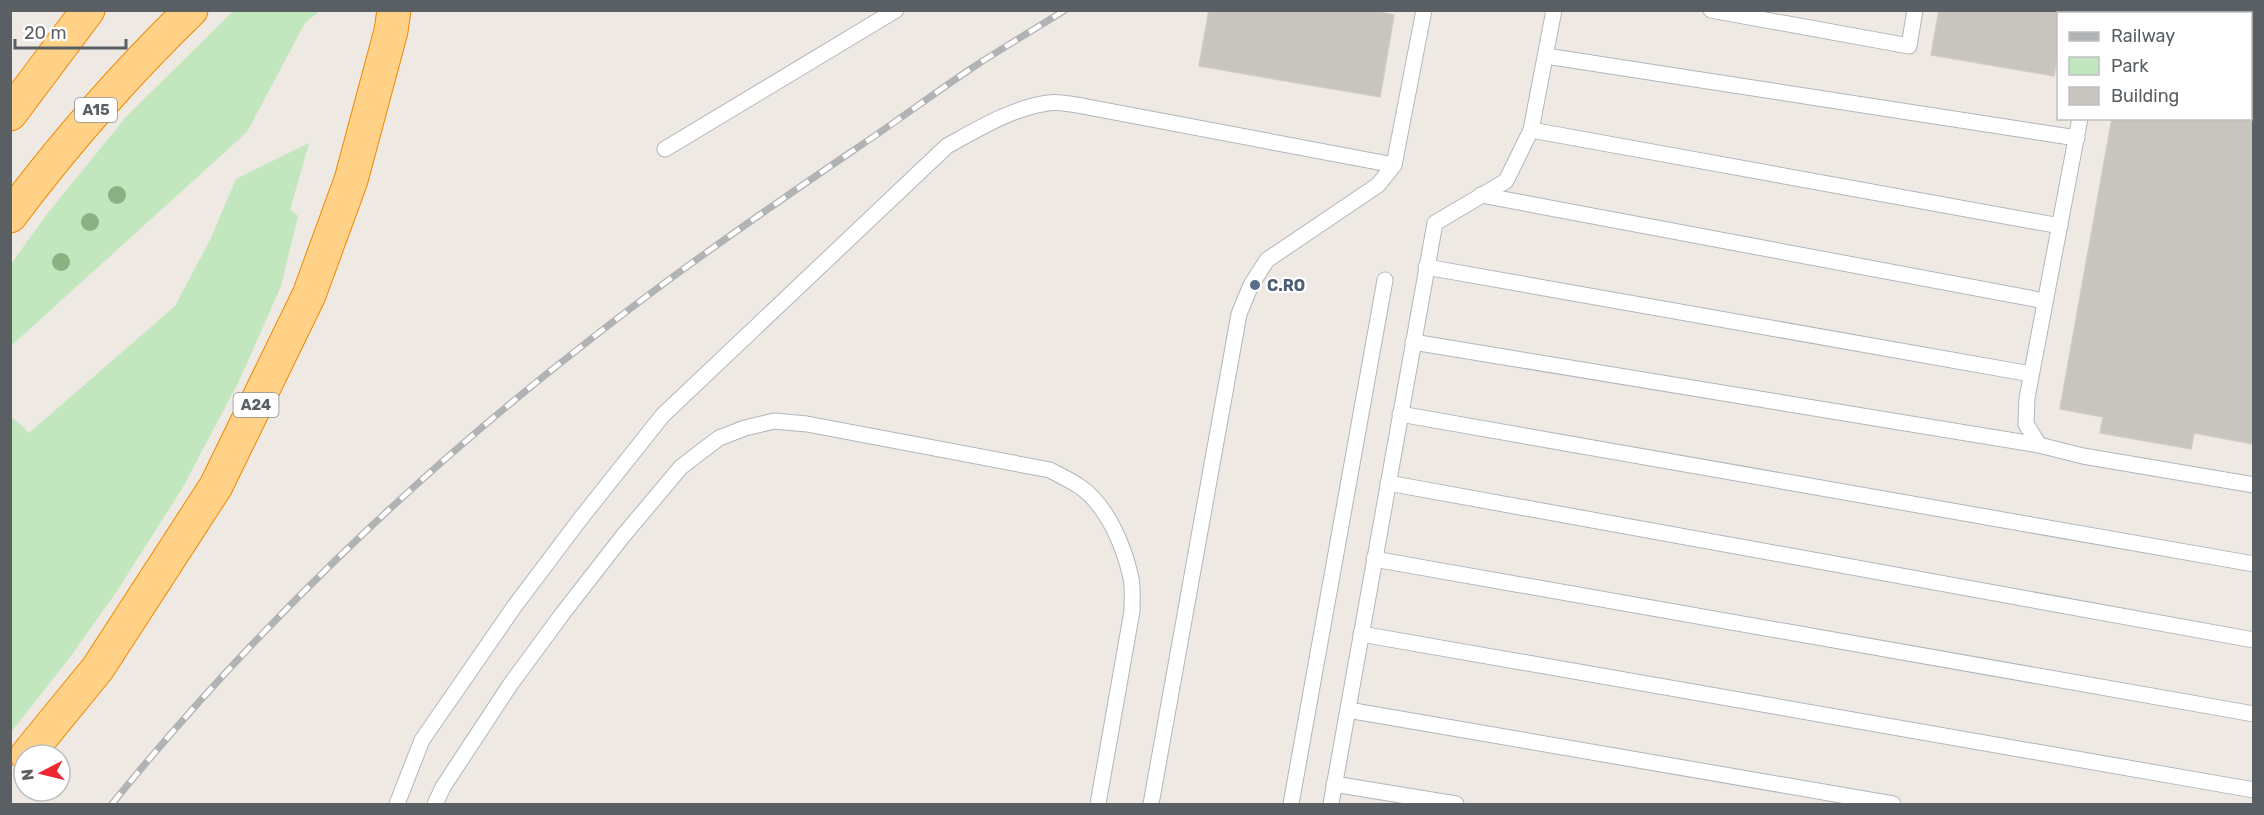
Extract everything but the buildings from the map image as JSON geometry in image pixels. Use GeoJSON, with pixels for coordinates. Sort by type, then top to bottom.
{"type":"FeatureCollection","features":[{"type":"Feature","properties":{"kind":"highway"},"geometry":{"type":"LineString","coordinates":[[10,114],[88,10]]}},
{"type":"Feature","properties":{"kind":"highway","name":"A15"},"geometry":{"type":"LineString","coordinates":[[10,216],[57,154],[156,44],[191,10]]}},
{"type":"Feature","properties":{"kind":"highway","name":"A24"},"geometry":{"type":"LineString","coordinates":[[37,743],[98,668],[216,486],[313,284],[351,180],[391,31],[394,10]]}},
{"type":"Feature","properties":{"kind":"lane"},"geometry":{"type":"LineString","coordinates":[[665,149],[896,10]]}},
{"type":"Feature","properties":{"kind":"lane"},"geometry":{"type":"LineString","coordinates":[[1151,804],[1239,314],[1251,285],[1268,260],[1378,185],[1394,165],[1424,10]]}},
{"type":"Feature","properties":{"kind":"lane"},"geometry":{"type":"LineString","coordinates":[[1330,804],[1435,223],[1506,181],[1531,130],[1554,10]]}},
{"type":"Feature","properties":{"kind":"lane"},"geometry":{"type":"LineString","coordinates":[[1711,10],[1909,46],[1915,10]]}},
{"type":"Feature","properties":{"kind":"lane"},"geometry":{"type":"LineString","coordinates":[[1546,56],[2077,138]]}},
{"type":"Feature","properties":{"kind":"lane"},"geometry":{"type":"LineString","coordinates":[[397,804],[422,740],[514,607],[663,415],[947,146],[982,126],[1050,102],[1077,105],[1394,165]]}},
{"type":"Feature","properties":{"kind":"lane"},"geometry":{"type":"LineString","coordinates":[[2039,445],[2026,424],[2027,398],[2080,120]]}},
{"type":"Feature","properties":{"kind":"lane"},"geometry":{"type":"LineString","coordinates":[[1531,130],[2060,226]]}},
{"type":"Feature","properties":{"kind":"lane"},"geometry":{"type":"LineString","coordinates":[[1481,195],[2045,301]]}},
{"type":"Feature","properties":{"kind":"lane"},"geometry":{"type":"LineString","coordinates":[[1426,267],[2031,374]]}},
{"type":"Feature","properties":{"kind":"lane"},"geometry":{"type":"LineString","coordinates":[[1291,804],[1385,280]]}},
{"type":"Feature","properties":{"kind":"lane"},"geometry":{"type":"LineString","coordinates":[[1413,342],[2039,445],[2083,456],[2253,485]]}},
{"type":"Feature","properties":{"kind":"lane"},"geometry":{"type":"LineString","coordinates":[[1400,414],[2253,564]]}},
{"type":"Feature","properties":{"kind":"lane"},"geometry":{"type":"LineString","coordinates":[[435,804],[443,787],[510,686],[623,536],[681,467],[719,438],[745,428],[774,421],[807,424],[1050,470],[1080,486],[1094,500],[1116,536],[1128,569],[1132,591],[1132,611],[1098,804]]}},
{"type":"Feature","properties":{"kind":"lane"},"geometry":{"type":"LineString","coordinates":[[1388,483],[2253,640]]}},
{"type":"Feature","properties":{"kind":"lane"},"geometry":{"type":"LineString","coordinates":[[1374,559],[2253,714]]}},
{"type":"Feature","properties":{"kind":"lane"},"geometry":{"type":"LineString","coordinates":[[1361,634],[2253,790]]}},
{"type":"Feature","properties":{"kind":"lane"},"geometry":{"type":"LineString","coordinates":[[1348,710],[1893,804]]}},
{"type":"Feature","properties":{"kind":"lane"},"geometry":{"type":"LineString","coordinates":[[1334,784],[1456,804]]}},
{"type":"Feature","properties":{"kind":"green space"},"geometry":{"type":"Polygon","coordinates":[[[233,11],[320,11],[305,23],[247,132],[11,346],[11,264],[47,214],[126,117],[233,11]]]}},
{"type":"Feature","properties":{"kind":"green space"},"geometry":{"type":"Polygon","coordinates":[[[309,143],[290,210],[298,216],[281,286],[240,379],[183,487],[117,591],[68,660],[11,732],[11,416],[29,433],[175,306],[210,240],[236,179],[309,143]]]}},
{"type":"Feature","properties":{"kind":"railway"},"geometry":{"type":"LineString","coordinates":[[112,804],[164,742],[275,620],[394,505],[518,397],[615,320],[715,246],[975,66],[1065,10]]}},
{"type":"Feature","properties":{"kind":"place","name":"C.RO"},"geometry":{"type":"Point","coordinates":[1255,285]}}]}
